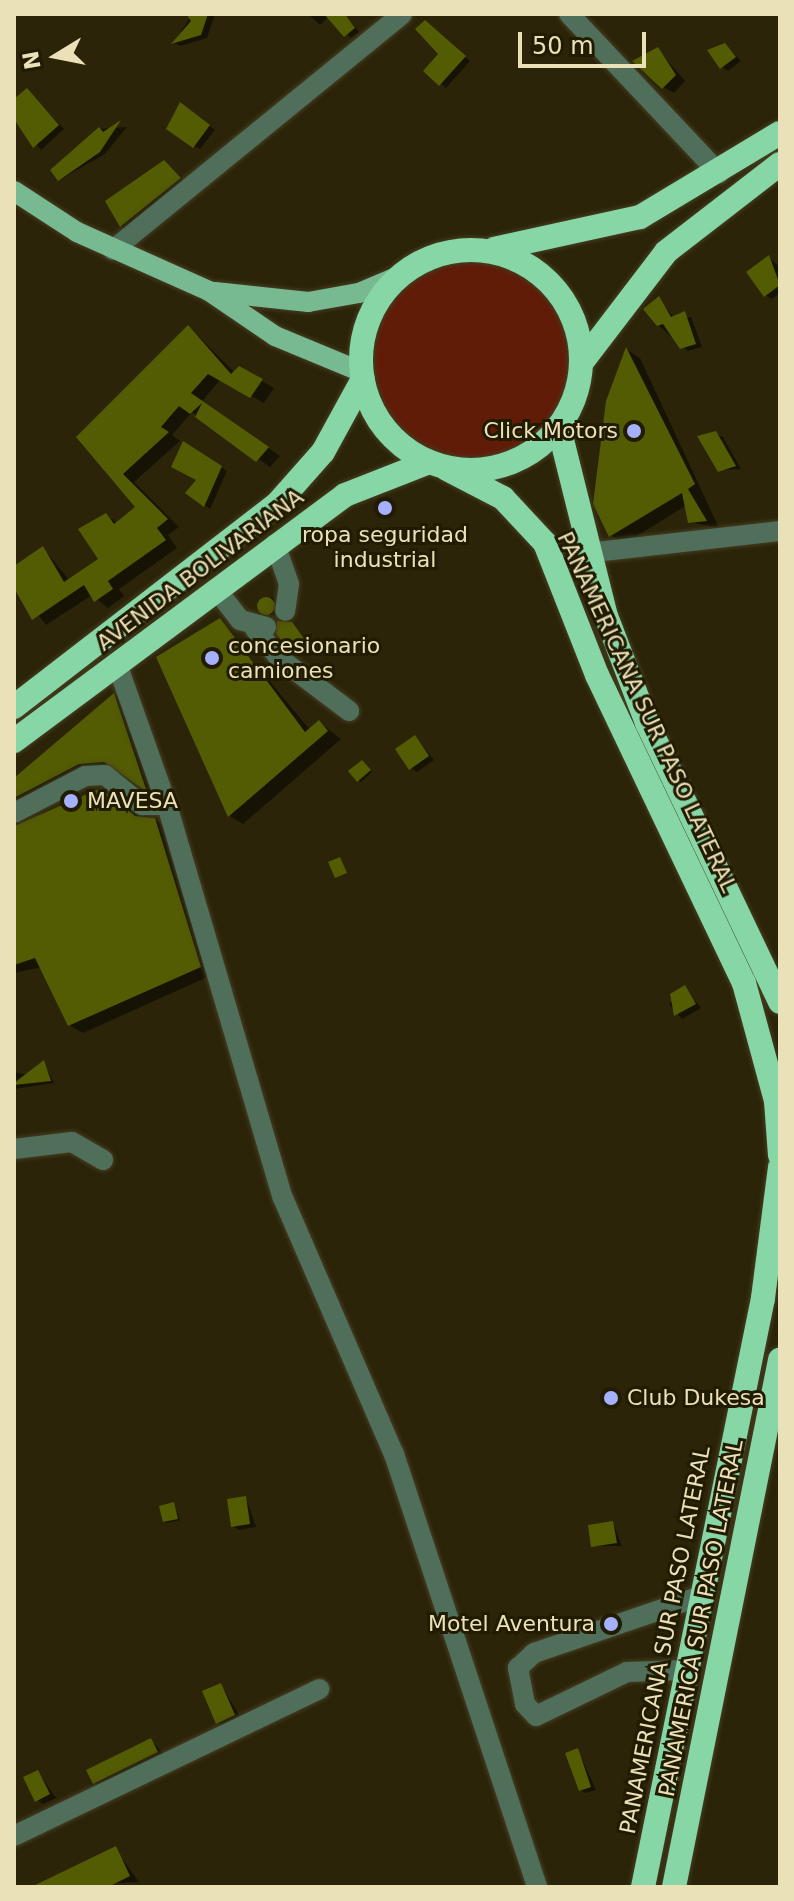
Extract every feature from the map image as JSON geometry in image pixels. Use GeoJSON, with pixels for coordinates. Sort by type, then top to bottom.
{"type":"FeatureCollection","features":[{"type":"Feature","properties":{"kind":"highway"},"geometry":{"type":"LineString","coordinates":[[559,428],[509,465],[438,466],[382,426],[363,376],[369,320],[399,276],[439,254],[558,241],[640,217],[719,173],[780,133]]}},
{"type":"Feature","properties":{"kind":"highway"},"geometry":{"type":"LineString","coordinates":[[780,164],[666,252],[582,362],[559,428],[587,553],[647,723],[780,1002]]}},
{"type":"Feature","properties":{"kind":"highway"},"geometry":{"type":"LineString","coordinates":[[486,250],[544,276],[565,301],[582,362]]}},
{"type":"Feature","properties":{"kind":"highway","name":"AVENIDA BOLIVARIANA"},"geometry":{"type":"LineString","coordinates":[[14,707],[277,504],[323,452],[363,376]]}},
{"type":"Feature","properties":{"kind":"highway","name":"AVENIDA BOLIVARIANA"},"geometry":{"type":"LineString","coordinates":[[14,741],[275,544],[345,495],[438,466]]}},
{"type":"Feature","properties":{"kind":"highway","name":"PANAMERICANA SUR PASO LATERAL"},"geometry":{"type":"LineString","coordinates":[[438,466],[503,498],[545,543],[597,675],[744,983],[776,1101],[780,1155]]}},
{"type":"Feature","properties":{"kind":"highway","name":"PANAMERICANA SUR PASO LATERAL"},"geometry":{"type":"LineString","coordinates":[[643,1887],[698,1597],[763,1298],[780,1167]]}},
{"type":"Feature","properties":{"kind":"highway","name":"PANAMERICA SUR PASO LATERAL"},"geometry":{"type":"LineString","coordinates":[[674,1887],[780,1360]]}},
{"type":"Feature","properties":{"kind":"main road"},"geometry":{"type":"LineString","coordinates":[[14,191],[113,250],[209,291],[275,336],[363,376]]}},
{"type":"Feature","properties":{"kind":"main road"},"geometry":{"type":"LineString","coordinates":[[209,291],[308,302],[359,293],[399,276]]}},
{"type":"Feature","properties":{"kind":"street"},"geometry":{"type":"LineString","coordinates":[[113,250],[402,14]]}},
{"type":"Feature","properties":{"kind":"street"},"geometry":{"type":"LineString","coordinates":[[569,14],[719,173]]}},
{"type":"Feature","properties":{"kind":"street"},"geometry":{"type":"LineString","coordinates":[[587,553],[780,531]]}},
{"type":"Feature","properties":{"kind":"street"},"geometry":{"type":"LineString","coordinates":[[275,544],[289,584],[285,611]]}},
{"type":"Feature","properties":{"kind":"street"},"geometry":{"type":"LineString","coordinates":[[216,589],[349,711]]}},
{"type":"Feature","properties":{"kind":"street"},"geometry":{"type":"LineString","coordinates":[[117,664],[167,805],[283,1198],[394,1454],[537,1887]]}},
{"type":"Feature","properties":{"kind":"street"},"geometry":{"type":"LineString","coordinates":[[14,813],[85,776],[105,775],[142,805],[167,805]]}},
{"type":"Feature","properties":{"kind":"street"},"geometry":{"type":"LineString","coordinates":[[14,1149],[72,1142],[103,1160]]}},
{"type":"Feature","properties":{"kind":"street"},"geometry":{"type":"LineString","coordinates":[[684,1670],[627,1672],[536,1716],[525,1704],[518,1668],[534,1653],[698,1597]]}},
{"type":"Feature","properties":{"kind":"street"},"geometry":{"type":"LineString","coordinates":[[14,1836],[319,1689]]}},
{"type":"Feature","properties":{"kind":"shaded area"},"geometry":{"type":"Polygon","coordinates":[[[472,262],[509,270],[541,291],[562,323],[570,360],[562,397],[541,429],[509,450],[472,458],[435,450],[403,429],[382,397],[374,360],[382,323],[403,291],[435,270],[472,262]]]}},
{"type":"Feature","properties":{"kind":"building"},"geometry":{"type":"Polygon","coordinates":[[[186,14],[208,14],[201,35],[171,44],[191,21],[186,14]]]}},
{"type":"Feature","properties":{"kind":"building"},"geometry":{"type":"Polygon","coordinates":[[[324,14],[345,14],[355,28],[344,37],[324,14]]]}},
{"type":"Feature","properties":{"kind":"building"},"geometry":{"type":"Polygon","coordinates":[[[425,20],[466,56],[439,86],[423,71],[438,54],[415,29],[425,20]]]}},
{"type":"Feature","properties":{"kind":"building"},"geometry":{"type":"Polygon","coordinates":[[[725,43],[736,57],[720,69],[707,50],[725,43]]]}},
{"type":"Feature","properties":{"kind":"building"},"geometry":{"type":"Polygon","coordinates":[[[658,47],[676,75],[662,89],[632,61],[658,47]]]}},
{"type":"Feature","properties":{"kind":"building"},"geometry":{"type":"Polygon","coordinates":[[[27,88],[59,125],[33,148],[14,119],[14,99],[27,88]]]}},
{"type":"Feature","properties":{"kind":"building"},"geometry":{"type":"Polygon","coordinates":[[[180,102],[210,125],[193,148],[166,129],[180,102]]]}},
{"type":"Feature","properties":{"kind":"building"},"geometry":{"type":"Polygon","coordinates":[[[121,120],[100,152],[58,181],[50,170],[99,127],[103,132],[121,120]]]}},
{"type":"Feature","properties":{"kind":"building"},"geometry":{"type":"Polygon","coordinates":[[[164,160],[181,178],[120,227],[105,201],[164,160]]]}},
{"type":"Feature","properties":{"kind":"building"},"geometry":{"type":"Polygon","coordinates":[[[769,255],[780,285],[764,297],[746,272],[769,255]]]}},
{"type":"Feature","properties":{"kind":"building"},"geometry":{"type":"Polygon","coordinates":[[[659,296],[671,317],[685,311],[696,344],[680,349],[663,324],[657,326],[643,309],[659,296]]]}},
{"type":"Feature","properties":{"kind":"building"},"geometry":{"type":"Polygon","coordinates":[[[188,325],[231,374],[239,366],[263,379],[250,398],[208,374],[191,393],[269,447],[256,462],[195,417],[202,403],[190,414],[179,406],[161,427],[169,432],[123,474],[168,519],[157,528],[166,540],[108,581],[113,589],[94,602],[84,585],[32,620],[14,588],[14,566],[43,546],[64,582],[98,559],[78,529],[106,513],[114,524],[135,507],[76,437],[188,325]]]}},
{"type":"Feature","properties":{"kind":"building","name":"Click Motors"},"geometry":{"type":"Polygon","coordinates":[[[626,347],[695,484],[688,489],[707,521],[688,523],[682,493],[609,537],[593,504],[606,401],[626,347]]]}},
{"type":"Feature","properties":{"kind":"building"},"geometry":{"type":"Polygon","coordinates":[[[716,431],[736,466],[718,472],[697,436],[716,431]]]}},
{"type":"Feature","properties":{"kind":"building"},"geometry":{"type":"Polygon","coordinates":[[[183,441],[222,466],[204,507],[185,493],[196,480],[171,467],[183,441]]]}},
{"type":"Feature","properties":{"kind":"building"},"geometry":{"type":"Polygon","coordinates":[[[266,597],[275,606],[266,615],[257,606],[266,597]]]}},
{"type":"Feature","properties":{"kind":"building"},"geometry":{"type":"Polygon","coordinates":[[[220,618],[305,732],[319,720],[328,731],[228,817],[156,657],[220,618]]]}},
{"type":"Feature","properties":{"kind":"building"},"geometry":{"type":"Polygon","coordinates":[[[277,621],[292,622],[310,647],[298,656],[288,649],[276,634],[277,621]]]}},
{"type":"Feature","properties":{"kind":"building"},"geometry":{"type":"Polygon","coordinates":[[[114,693],[147,792],[104,762],[79,764],[14,798],[14,778],[114,693]]]}},
{"type":"Feature","properties":{"kind":"building"},"geometry":{"type":"Polygon","coordinates":[[[415,735],[429,756],[409,770],[395,749],[415,735]]]}},
{"type":"Feature","properties":{"kind":"building"},"geometry":{"type":"Polygon","coordinates":[[[362,760],[371,770],[357,782],[348,771],[362,760]]]}},
{"type":"Feature","properties":{"kind":"building"},"geometry":{"type":"Polygon","coordinates":[[[101,788],[135,816],[155,818],[201,967],[68,1026],[35,958],[14,965],[14,826],[101,788]]]}},
{"type":"Feature","properties":{"kind":"building"},"geometry":{"type":"Polygon","coordinates":[[[340,857],[347,873],[335,878],[328,862],[340,857]]]}},
{"type":"Feature","properties":{"kind":"building"},"geometry":{"type":"Polygon","coordinates":[[[685,985],[696,1004],[674,1016],[670,994],[685,985]]]}},
{"type":"Feature","properties":{"kind":"building"},"geometry":{"type":"Polygon","coordinates":[[[44,1060],[51,1081],[14,1085],[14,1083],[44,1060]]]}},
{"type":"Feature","properties":{"kind":"building"},"geometry":{"type":"Polygon","coordinates":[[[246,1496],[250,1524],[231,1527],[227,1499],[246,1496]]]}},
{"type":"Feature","properties":{"kind":"building"},"geometry":{"type":"Polygon","coordinates":[[[174,1502],[178,1519],[163,1522],[159,1506],[174,1502]]]}},
{"type":"Feature","properties":{"kind":"building"},"geometry":{"type":"Polygon","coordinates":[[[613,1521],[617,1543],[591,1547],[588,1525],[613,1521]]]}},
{"type":"Feature","properties":{"kind":"building"},"geometry":{"type":"Polygon","coordinates":[[[221,1683],[235,1715],[216,1724],[202,1691],[221,1683]]]}},
{"type":"Feature","properties":{"kind":"building"},"geometry":{"type":"Polygon","coordinates":[[[151,1738],[158,1752],[93,1784],[86,1770],[151,1738]]]}},
{"type":"Feature","properties":{"kind":"building"},"geometry":{"type":"Polygon","coordinates":[[[578,1748],[591,1787],[579,1791],[565,1753],[578,1748]]]}},
{"type":"Feature","properties":{"kind":"building"},"geometry":{"type":"Polygon","coordinates":[[[38,1770],[50,1794],[35,1802],[23,1777],[38,1770]]]}},
{"type":"Feature","properties":{"kind":"building"},"geometry":{"type":"Polygon","coordinates":[[[116,1846],[130,1876],[108,1887],[31,1887],[116,1846]]]}},
{"type":"Feature","properties":{"kind":"place","name":"Click Motors"},"geometry":{"type":"Point","coordinates":[634,431]}},
{"type":"Feature","properties":{"kind":"place","name":"ropa seguridad industrial"},"geometry":{"type":"Point","coordinates":[385,508]}},
{"type":"Feature","properties":{"kind":"place","name":"concesionario camiones"},"geometry":{"type":"Point","coordinates":[212,658]}},
{"type":"Feature","properties":{"kind":"place","name":"MAVESA"},"geometry":{"type":"Point","coordinates":[71,801]}},
{"type":"Feature","properties":{"kind":"place","name":"Club Dukesa"},"geometry":{"type":"Point","coordinates":[611,1398]}},
{"type":"Feature","properties":{"kind":"place","name":"Motel Aventura"},"geometry":{"type":"Point","coordinates":[611,1624]}}]}
